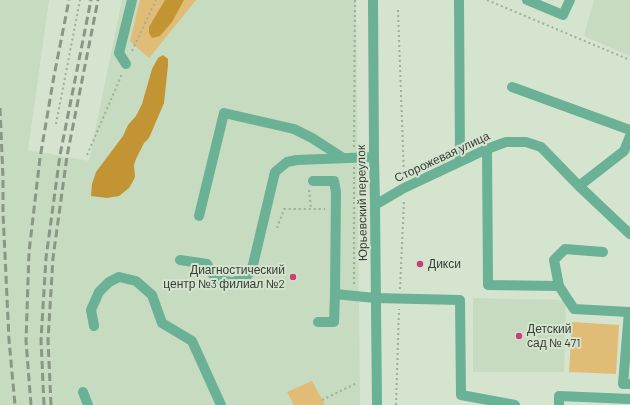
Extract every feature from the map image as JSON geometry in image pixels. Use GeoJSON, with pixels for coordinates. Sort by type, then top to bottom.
{"type":"FeatureCollection","features":[{"type":"Feature","properties":{"kind":"street"},"geometry":{"type":"LineString","coordinates":[[126,64],[119,53],[132,0]]}},
{"type":"Feature","properties":{"kind":"street","name":"Юрьевский переулок"},"geometry":{"type":"LineString","coordinates":[[373,0],[377,405]]}},
{"type":"Feature","properties":{"kind":"street"},"geometry":{"type":"LineString","coordinates":[[459,0],[460,161]]}},
{"type":"Feature","properties":{"kind":"street"},"geometry":{"type":"LineString","coordinates":[[527,0],[563,15],[570,0]]}},
{"type":"Feature","properties":{"kind":"street"},"geometry":{"type":"LineString","coordinates":[[512,87],[630,130]]}},
{"type":"Feature","properties":{"kind":"street"},"geometry":{"type":"LineString","coordinates":[[199,216],[224,113],[294,129],[312,138],[343,158]]}},
{"type":"Feature","properties":{"kind":"street"},"geometry":{"type":"LineString","coordinates":[[579,186],[624,150],[630,136]]}},
{"type":"Feature","properties":{"kind":"street","name":"Сторожевая улица"},"geometry":{"type":"LineString","coordinates":[[375,205],[404,188],[487,149],[506,142],[526,142],[541,147],[579,186],[630,234]]}},
{"type":"Feature","properties":{"kind":"street"},"geometry":{"type":"LineString","coordinates":[[487,149],[488,285],[558,286]]}},
{"type":"Feature","properties":{"kind":"street"},"geometry":{"type":"LineString","coordinates":[[180,260],[207,264],[216,278],[224,281],[232,282],[240,280],[247,276],[252,269],[275,172],[287,162],[297,160],[374,158]]}},
{"type":"Feature","properties":{"kind":"street"},"geometry":{"type":"LineString","coordinates":[[313,182],[334,181],[336,192],[334,322],[318,322]]}},
{"type":"Feature","properties":{"kind":"street"},"geometry":{"type":"LineString","coordinates":[[602,252],[565,249],[554,260],[558,286],[574,309],[629,312],[624,384],[630,384]]}},
{"type":"Feature","properties":{"kind":"street"},"geometry":{"type":"LineString","coordinates":[[94,326],[91,310],[99,292],[110,282],[119,277],[136,281],[152,295],[162,323],[192,340],[221,405]]}},
{"type":"Feature","properties":{"kind":"street"},"geometry":{"type":"LineString","coordinates":[[335,294],[375,298],[460,300],[461,395],[515,405]]}},
{"type":"Feature","properties":{"kind":"street"},"geometry":{"type":"LineString","coordinates":[[83,392],[88,405]]}},
{"type":"Feature","properties":{"kind":"street"},"geometry":{"type":"LineString","coordinates":[[559,405],[559,396],[630,399]]}},
{"type":"Feature","properties":{"kind":"path"},"geometry":{"type":"LineString","coordinates":[[56,124],[80,0]]}},
{"type":"Feature","properties":{"kind":"path"},"geometry":{"type":"LineString","coordinates":[[87,155],[126,64],[156,0]]}},
{"type":"Feature","properties":{"kind":"path"},"geometry":{"type":"LineString","coordinates":[[354,9],[355,0]]}},
{"type":"Feature","properties":{"kind":"path"},"geometry":{"type":"LineString","coordinates":[[487,0],[630,60]]}},
{"type":"Feature","properties":{"kind":"path"},"geometry":{"type":"LineString","coordinates":[[396,405],[404,188],[398,10]]}},
{"type":"Feature","properties":{"kind":"path"},"geometry":{"type":"LineString","coordinates":[[311,209],[309,189],[313,182]]}},
{"type":"Feature","properties":{"kind":"path"},"geometry":{"type":"LineString","coordinates":[[277,228],[284,209],[336,208]]}},
{"type":"Feature","properties":{"kind":"path"},"geometry":{"type":"LineString","coordinates":[[322,400],[355,384]]}},
{"type":"Feature","properties":{"kind":"shaded area"},"geometry":{"type":"Polygon","coordinates":[[[0,0],[49,0],[28,150],[89,161],[122,0],[356,0],[360,405],[0,405],[0,0]]]}},
{"type":"Feature","properties":{"kind":"shaded area"},"geometry":{"type":"Polygon","coordinates":[[[140,0],[196,0],[149,58],[130,41],[140,0]]]}},
{"type":"Feature","properties":{"kind":"shaded area"},"geometry":{"type":"Polygon","coordinates":[[[165,0],[184,0],[172,22],[160,36],[152,38],[149,33],[149,27],[165,0]]]}},
{"type":"Feature","properties":{"kind":"shaded area"},"geometry":{"type":"Polygon","coordinates":[[[594,0],[630,0],[630,56],[584,36],[594,0]]]}},
{"type":"Feature","properties":{"kind":"shaded area"},"geometry":{"type":"Polygon","coordinates":[[[163,55],[168,59],[164,103],[149,138],[144,143],[136,159],[134,165],[135,177],[132,183],[129,188],[119,196],[107,198],[91,196],[92,184],[96,172],[123,136],[128,125],[136,116],[142,104],[152,69],[158,58],[163,55]]]}},
{"type":"Feature","properties":{"kind":"shaded area","name":"Детский сад № 471"},"geometry":{"type":"Polygon","coordinates":[[[473,298],[566,300],[564,372],[473,372],[473,298]]]}},
{"type":"Feature","properties":{"kind":"shaded area"},"geometry":{"type":"Polygon","coordinates":[[[572,322],[619,325],[616,374],[569,372],[572,322]]]}},
{"type":"Feature","properties":{"kind":"shaded area"},"geometry":{"type":"Polygon","coordinates":[[[312,381],[325,405],[294,405],[287,392],[312,381]]]}},
{"type":"Feature","properties":{"kind":"railway"},"geometry":{"type":"LineString","coordinates":[[31,405],[26,341],[29,252],[40,158],[69,0]]}},
{"type":"Feature","properties":{"kind":"railway"},"geometry":{"type":"LineString","coordinates":[[44,405],[41,340],[46,258],[60,155],[91,0]]}},
{"type":"Feature","properties":{"kind":"railway"},"geometry":{"type":"LineString","coordinates":[[51,405],[48,340],[53,258],[67,156],[98,0]]}},
{"type":"Feature","properties":{"kind":"railway"},"geometry":{"type":"LineString","coordinates":[[0,108],[9,340],[15,405]]}},
{"type":"Feature","properties":{"kind":"place","name":"Дикси"},"geometry":{"type":"Point","coordinates":[420,264]}},
{"type":"Feature","properties":{"kind":"place","name":"Диагностический центр №3 филиал №2"},"geometry":{"type":"Point","coordinates":[293,277]}},
{"type":"Feature","properties":{"kind":"place","name":"Детский сад № 471"},"geometry":{"type":"Point","coordinates":[519,336]}}]}
